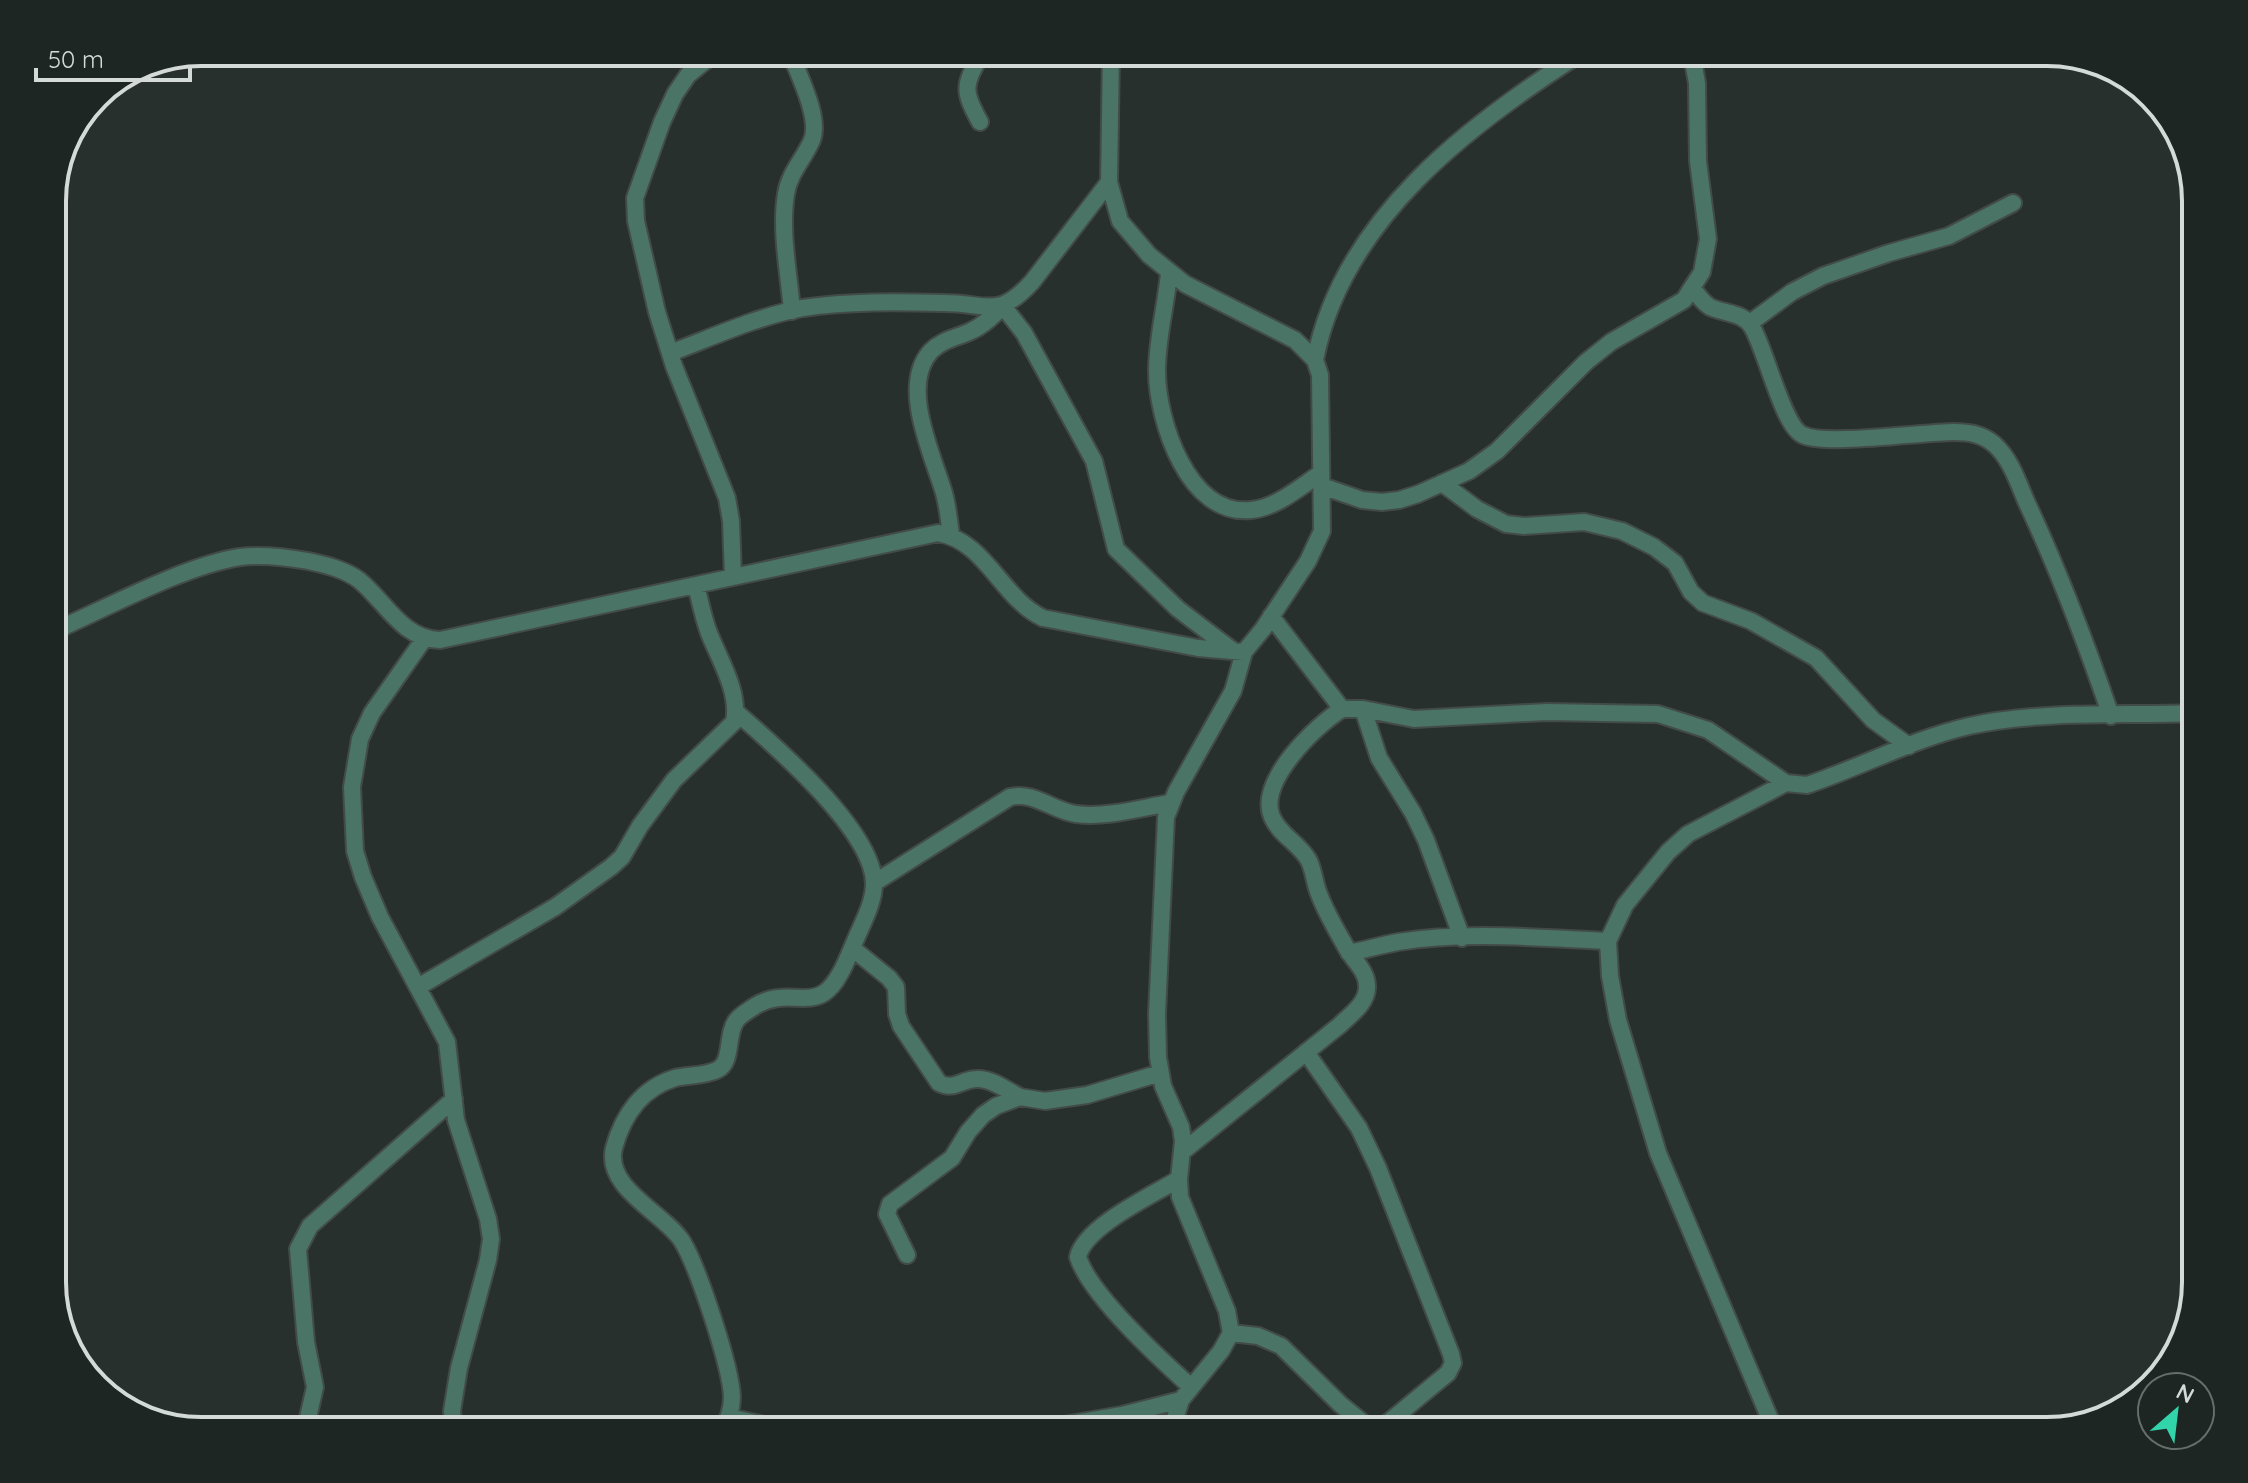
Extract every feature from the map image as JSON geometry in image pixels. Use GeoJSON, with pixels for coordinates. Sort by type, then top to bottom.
{"type":"FeatureCollection","features":[{"type":"Feature","properties":{"kind":"street"},"geometry":{"type":"LineString","coordinates":[[699,66],[688,75],[675,94],[662,122],[635,198],[636,221],[657,312],[686,402],[727,498],[733,577]]}},
{"type":"Feature","properties":{"kind":"street"},"geometry":{"type":"LineString","coordinates":[[792,311],[785,197],[789,178],[812,139],[815,128],[795,66]]}},
{"type":"Feature","properties":{"kind":"street"},"geometry":{"type":"LineString","coordinates":[[975,66],[965,86],[968,100],[980,122]]}},
{"type":"Feature","properties":{"kind":"street"},"geometry":{"type":"LineString","coordinates":[[1111,66],[1109,182],[1120,221],[1169,273],[1185,284],[1283,332],[1305,348],[1315,360]]}},
{"type":"Feature","properties":{"kind":"street"},"geometry":{"type":"LineString","coordinates":[[66,626],[162,583],[219,562],[269,556],[344,571],[358,580],[411,632],[424,639],[460,638],[938,533],[964,542],[1031,612],[1043,618],[1198,648],[1239,651],[1253,643],[1308,561],[1322,531],[1321,387],[1315,360],[1320,331],[1337,290],[1366,243],[1402,196],[1441,156],[1482,119],[1562,66]]}},
{"type":"Feature","properties":{"kind":"street"},"geometry":{"type":"LineString","coordinates":[[1321,480],[1362,500],[1382,502],[1399,500],[1469,471],[1497,451],[1586,362],[1611,342],[1684,300],[1693,289],[1706,257],[1708,239],[1698,161],[1694,66]]}},
{"type":"Feature","properties":{"kind":"street"},"geometry":{"type":"LineString","coordinates":[[951,535],[944,494],[923,431],[918,395],[920,378],[930,353],[953,336],[984,323],[1020,295],[1109,182]]}},
{"type":"Feature","properties":{"kind":"street"},"geometry":{"type":"LineString","coordinates":[[1750,323],[1792,292],[1823,276],[1949,236],[2013,203]]}},
{"type":"Feature","properties":{"kind":"street"},"geometry":{"type":"LineString","coordinates":[[1169,273],[1157,373],[1164,414],[1185,474],[1206,494],[1238,510],[1262,508],[1321,480]]}},
{"type":"Feature","properties":{"kind":"street"},"geometry":{"type":"LineString","coordinates":[[1693,289],[1707,305],[1740,315],[1750,323],[1772,372],[1784,411],[1801,435],[1831,438],[1955,432],[1984,437],[1995,445],[2012,471],[2046,543],[2111,716]]}},
{"type":"Feature","properties":{"kind":"street"},"geometry":{"type":"LineString","coordinates":[[670,353],[792,311],[827,306],[944,303],[990,308],[1003,306]]}},
{"type":"Feature","properties":{"kind":"street"},"geometry":{"type":"LineString","coordinates":[[1003,306],[1024,333],[1094,461],[1116,549],[1178,609],[1239,651]]}},
{"type":"Feature","properties":{"kind":"street"},"geometry":{"type":"LineString","coordinates":[[1442,483],[1477,509],[1506,524],[1524,526],[1584,522],[1622,531],[1654,547],[1675,563],[1691,592],[1703,603],[1751,621],[1816,658],[1873,720],[1909,746]]}},
{"type":"Feature","properties":{"kind":"street"},"geometry":{"type":"LineString","coordinates":[[418,987],[555,907],[611,867],[622,857],[640,826],[674,780],[734,722],[736,712],[727,678],[702,611],[696,585]]}},
{"type":"Feature","properties":{"kind":"street"},"geometry":{"type":"LineString","coordinates":[[1271,616],[1342,709]]}},
{"type":"Feature","properties":{"kind":"street"},"geometry":{"type":"LineString","coordinates":[[424,639],[372,713],[360,739],[352,787],[355,851],[380,917],[447,1042],[458,1128],[484,1202],[491,1239],[485,1279],[454,1391],[454,1417]]}},
{"type":"Feature","properties":{"kind":"street"},"geometry":{"type":"LineString","coordinates":[[1176,1417],[1182,1399],[1221,1351],[1231,1333],[1227,1311],[1180,1197],[1181,1127],[1160,1073],[1157,1014],[1163,841],[1170,803],[1233,691],[1239,651]]}},
{"type":"Feature","properties":{"kind":"street"},"geometry":{"type":"LineString","coordinates":[[1182,1152],[1356,1010],[1367,992],[1368,983],[1317,891],[1312,866],[1270,814],[1272,788],[1292,756],[1342,709],[1363,709],[1414,719],[1547,712],[1658,714],[1708,730],[1786,783],[1807,785],[1934,735],[1990,722],[2052,716],[2182,713]]}},
{"type":"Feature","properties":{"kind":"street"},"geometry":{"type":"LineString","coordinates":[[1363,709],[1379,758],[1426,840],[1462,938]]}},
{"type":"Feature","properties":{"kind":"street"},"geometry":{"type":"LineString","coordinates":[[727,1417],[732,1397],[727,1367],[689,1254],[671,1227],[643,1205],[625,1184],[612,1158],[614,1147],[645,1092],[676,1078],[716,1071],[727,1059],[729,1037],[735,1022],[743,1014],[773,997],[815,997],[825,993],[835,981],[852,948],[874,883],[866,855],[832,806],[796,765],[736,712]]}},
{"type":"Feature","properties":{"kind":"street"},"geometry":{"type":"LineString","coordinates":[[1769,1417],[1658,1153],[1618,1020],[1610,976],[1608,941],[1625,905],[1668,852],[1688,834],[1786,783]]}},
{"type":"Feature","properties":{"kind":"street"},"geometry":{"type":"LineString","coordinates":[[874,883],[1010,797],[1025,795],[1063,811],[1092,815],[1170,803]]}},
{"type":"Feature","properties":{"kind":"street"},"geometry":{"type":"LineString","coordinates":[[1349,953],[1398,942],[1462,938],[1523,936],[1608,941]]}},
{"type":"Feature","properties":{"kind":"street"},"geometry":{"type":"LineString","coordinates":[[852,948],[896,987],[897,1014],[901,1026],[939,1083],[946,1086],[982,1079],[1020,1097],[1045,1101],[1120,1087],[1160,1073]]}},
{"type":"Feature","properties":{"kind":"street"},"geometry":{"type":"LineString","coordinates":[[1306,1052],[1364,1138],[1451,1354],[1453,1363],[1448,1373],[1393,1417]]}},
{"type":"Feature","properties":{"kind":"street"},"geometry":{"type":"LineString","coordinates":[[907,1255],[887,1214],[890,1204],[952,1158],[983,1115],[996,1106],[1020,1097]]}},
{"type":"Feature","properties":{"kind":"street"},"geometry":{"type":"LineString","coordinates":[[308,1417],[315,1387],[306,1342],[298,1265],[302,1237],[310,1226],[454,1099]]}},
{"type":"Feature","properties":{"kind":"street"},"geometry":{"type":"LineString","coordinates":[[1179,1179],[1113,1219],[1083,1244],[1078,1257],[1085,1273],[1182,1399],[1184,1417]]}},
{"type":"Feature","properties":{"kind":"street"},"geometry":{"type":"LineString","coordinates":[[1231,1333],[1258,1336],[1281,1346],[1357,1417]]}},
{"type":"Feature","properties":{"kind":"street"},"geometry":{"type":"LineString","coordinates":[[1110,1417],[1182,1399]]}}]}
